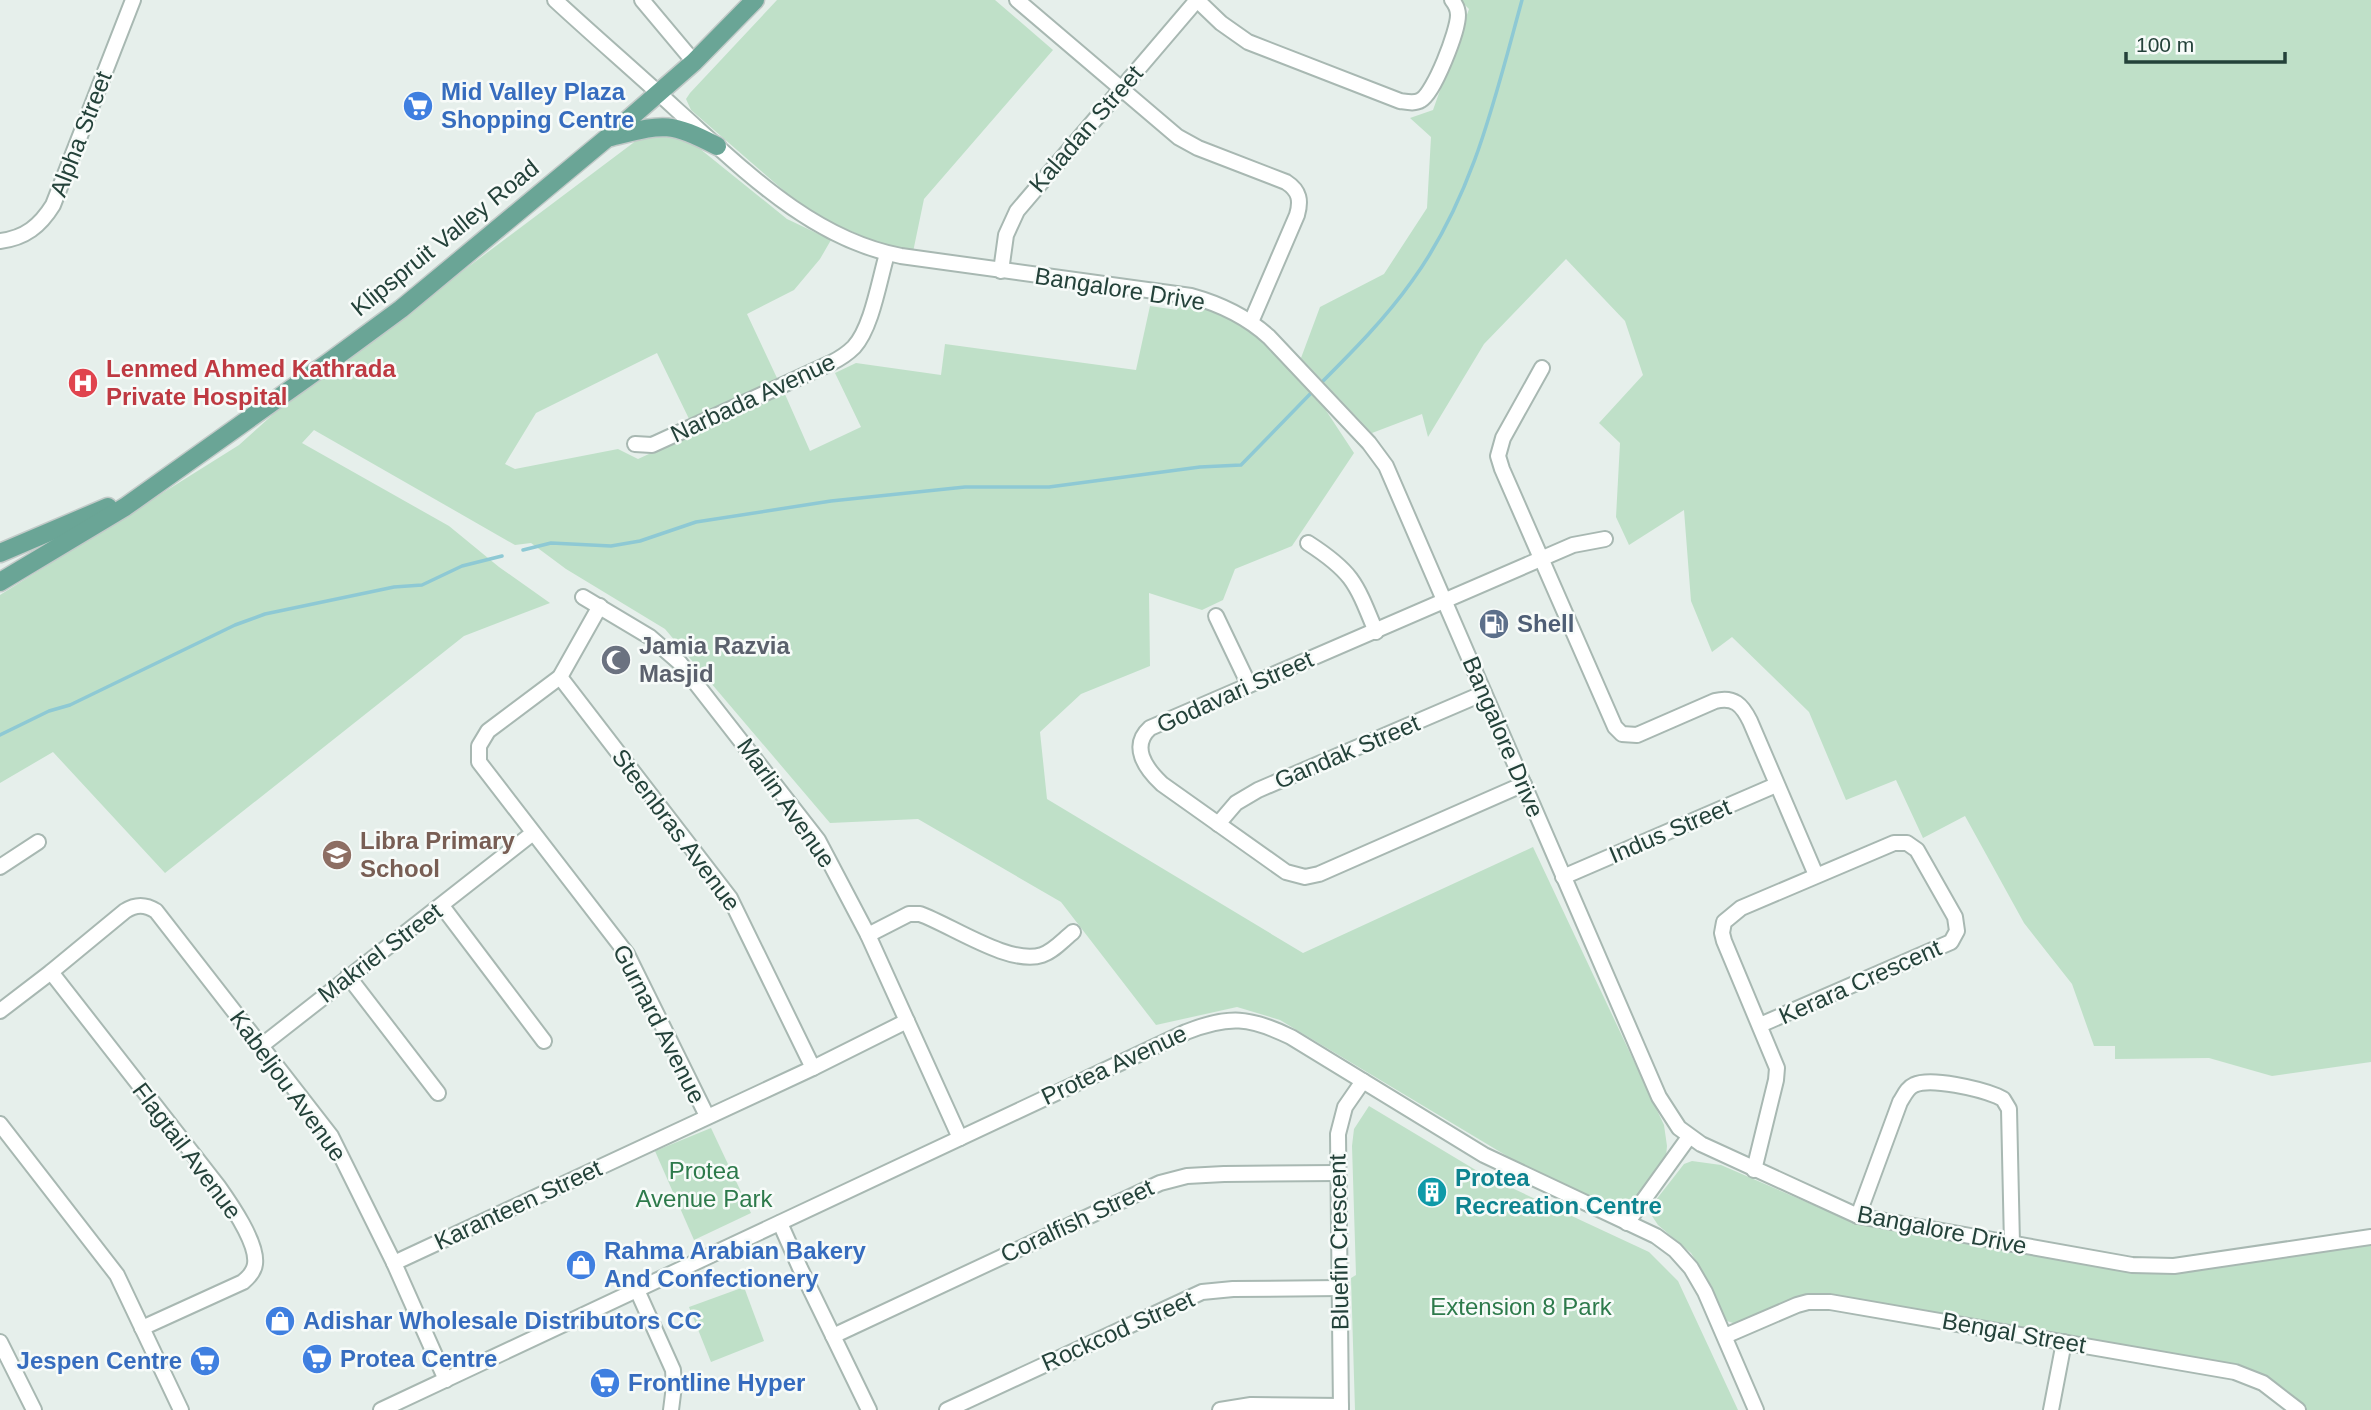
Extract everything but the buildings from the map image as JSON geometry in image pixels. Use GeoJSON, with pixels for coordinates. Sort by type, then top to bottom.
{"type":"FeatureCollection","features":[{"type":"Feature","properties":{"kind":"main road","name":"Klipspruit Valley Road"},"geometry":{"type":"LineString","coordinates":[[0,582],[125,507],[401,309],[607,138],[694,62],[755,0]]}},
{"type":"Feature","properties":{"kind":"main road"},"geometry":{"type":"LineString","coordinates":[[607,138],[664,126],[683,129],[717,146]]}},
{"type":"Feature","properties":{"kind":"main road","name":"Klipspruit Valley Road"},"geometry":{"type":"LineString","coordinates":[[0,553],[146,490]]}},
{"type":"Feature","properties":{"kind":"street","name":"Alpha Street"},"geometry":{"type":"LineString","coordinates":[[0,240],[23,235],[36,228],[53,205],[133,0]]}},
{"type":"Feature","properties":{"kind":"street","name":"Bangalore Drive"},"geometry":{"type":"LineString","coordinates":[[555,0],[717,146],[812,222],[887,254],[1209,300],[1251,322],[1308,378],[1369,443],[1386,466],[1659,1097],[1674,1122],[1689,1137],[1754,1170],[1858,1216],[2132,1265],[2162,1267],[2371,1237]]}},
{"type":"Feature","properties":{"kind":"street"},"geometry":{"type":"LineString","coordinates":[[642,0],[694,62]]}},
{"type":"Feature","properties":{"kind":"street"},"geometry":{"type":"LineString","coordinates":[[1017,0],[1168,130],[1188,143],[1286,182],[1297,190],[1300,200],[1297,215],[1251,322]]}},
{"type":"Feature","properties":{"kind":"street"},"geometry":{"type":"LineString","coordinates":[[1197,0],[1248,42],[1400,101],[1416,103],[1431,90],[1457,23],[1458,10],[1452,0]]}},
{"type":"Feature","properties":{"kind":"street","name":"Kaladan Street"},"geometry":{"type":"LineString","coordinates":[[1000,271],[1006,235],[1017,211],[1197,0]]}},
{"type":"Feature","properties":{"kind":"street","name":"Narbada Avenue"},"geometry":{"type":"LineString","coordinates":[[635,444],[652,445],[848,353],[867,324],[887,254]]}},
{"type":"Feature","properties":{"kind":"street"},"geometry":{"type":"LineString","coordinates":[[1542,368],[1503,438],[1498,456],[1608,715],[1618,731],[1627,736],[1637,735],[1715,701],[1732,700],[1744,710],[1816,876]]}},
{"type":"Feature","properties":{"kind":"street","name":"Godavari Street"},"geometry":{"type":"LineString","coordinates":[[1524,784],[1319,874],[1305,877],[1286,872],[1153,776],[1143,758],[1140,741],[1150,728],[1542,559],[1583,542],[1605,539]]}},
{"type":"Feature","properties":{"kind":"street"},"geometry":{"type":"LineString","coordinates":[[1308,543],[1341,565],[1348,573],[1376,632]]}},
{"type":"Feature","properties":{"kind":"street","name":"Marlin Avenue"},"geometry":{"type":"LineString","coordinates":[[583,597],[660,644],[698,682],[818,841],[868,935],[960,1138]]}},
{"type":"Feature","properties":{"kind":"street","name":"Gurnard Avenue"},"geometry":{"type":"LineString","coordinates":[[600,606],[560,677],[488,731],[477,754],[483,768],[631,960],[707,1116]]}},
{"type":"Feature","properties":{"kind":"street"},"geometry":{"type":"LineString","coordinates":[[1216,616],[1249,685]]}},
{"type":"Feature","properties":{"kind":"street","name":"Steenbras Avenue"},"geometry":{"type":"LineString","coordinates":[[560,677],[730,898],[813,1068]]}},
{"type":"Feature","properties":{"kind":"street","name":"Gandak Street"},"geometry":{"type":"LineString","coordinates":[[1218,824],[1236,803],[1258,790],[1484,693]]}},
{"type":"Feature","properties":{"kind":"street","name":"Indus Street"},"geometry":{"type":"LineString","coordinates":[[1563,877],[1776,785]]}},
{"type":"Feature","properties":{"kind":"street","name":"Makriel Street"},"geometry":{"type":"LineString","coordinates":[[261,1046],[533,833]]}},
{"type":"Feature","properties":{"kind":"street"},"geometry":{"type":"LineString","coordinates":[[0,867],[38,842]]}},
{"type":"Feature","properties":{"kind":"street","name":"Kerara Crescent"},"geometry":{"type":"LineString","coordinates":[[1894,843],[1908,843],[1923,858],[1955,917],[1955,937],[1943,947],[1760,1025],[1724,941],[1724,922],[1741,908],[1816,876],[1894,843]]}},
{"type":"Feature","properties":{"kind":"street","name":"Kabeljou Avenue"},"geometry":{"type":"LineString","coordinates":[[51,972],[132,906],[145,905],[163,918],[331,1136],[394,1263],[446,1380]]}},
{"type":"Feature","properties":{"kind":"street"},"geometry":{"type":"LineString","coordinates":[[442,906],[544,1041]]}},
{"type":"Feature","properties":{"kind":"street"},"geometry":{"type":"LineString","coordinates":[[868,935],[909,914],[920,914],[999,950],[1033,957],[1049,952],[1073,932]]}},
{"type":"Feature","properties":{"kind":"street"},"geometry":{"type":"LineString","coordinates":[[0,1011],[51,972]]}},
{"type":"Feature","properties":{"kind":"street","name":"Flagtail Avenue"},"geometry":{"type":"LineString","coordinates":[[51,972],[218,1185],[236,1213],[255,1255],[253,1272],[243,1282],[142,1328]]}},
{"type":"Feature","properties":{"kind":"street"},"geometry":{"type":"LineString","coordinates":[[348,976],[438,1093]]}},
{"type":"Feature","properties":{"kind":"street","name":"Protea Avenue"},"geometry":{"type":"LineString","coordinates":[[381,1410],[1186,1031],[1219,1020],[1242,1019],[1268,1026],[1308,1046],[1484,1155],[1656,1237],[1682,1257],[1705,1292],[1756,1410]]}},
{"type":"Feature","properties":{"kind":"street","name":"Karanteen Street"},"geometry":{"type":"LineString","coordinates":[[394,1263],[813,1068],[907,1021]]}},
{"type":"Feature","properties":{"kind":"street"},"geometry":{"type":"LineString","coordinates":[[1754,1170],[1777,1074],[1772,1052],[1760,1025]]}},
{"type":"Feature","properties":{"kind":"street","name":"Bluefin Crescent"},"geometry":{"type":"LineString","coordinates":[[1341,1408],[1338,1134],[1342,1113],[1363,1081]]}},
{"type":"Feature","properties":{"kind":"street"},"geometry":{"type":"LineString","coordinates":[[1858,1216],[1907,1090],[1919,1084],[1954,1086],[1997,1096],[2003,1099],[2009,1109],[2012,1244]]}},
{"type":"Feature","properties":{"kind":"street"},"geometry":{"type":"LineString","coordinates":[[0,1124],[113,1268],[181,1410]]}},
{"type":"Feature","properties":{"kind":"street"},"geometry":{"type":"LineString","coordinates":[[1627,1223],[1689,1137]]}},
{"type":"Feature","properties":{"kind":"street","name":"Coralfish Street"},"geometry":{"type":"LineString","coordinates":[[833,1336],[1160,1182],[1187,1176],[1224,1174],[1337,1173]]}},
{"type":"Feature","properties":{"kind":"street"},"geometry":{"type":"LineString","coordinates":[[780,1223],[869,1410]]}},
{"type":"Feature","properties":{"kind":"street","name":"Rockcod Street"},"geometry":{"type":"LineString","coordinates":[[947,1410],[1202,1292],[1233,1289],[1340,1288]]}},
{"type":"Feature","properties":{"kind":"street"},"geometry":{"type":"LineString","coordinates":[[637,1290],[673,1370],[671,1410]]}},
{"type":"Feature","properties":{"kind":"street","name":"Bengal Street"},"geometry":{"type":"LineString","coordinates":[[1725,1336],[1797,1305],[1819,1301],[1866,1307],[2245,1374],[2263,1383],[2298,1410]]}},
{"type":"Feature","properties":{"kind":"street"},"geometry":{"type":"LineString","coordinates":[[2051,1410],[2064,1342]]}},
{"type":"Feature","properties":{"kind":"street"},"geometry":{"type":"LineString","coordinates":[[1,1346],[34,1410]]}},
{"type":"Feature","properties":{"kind":"street"},"geometry":{"type":"LineString","coordinates":[[1220,1410],[1251,1405],[1341,1408]]}},
{"type":"Feature","properties":{"kind":"green space"},"geometry":{"type":"Polygon","coordinates":[[[777,0],[995,0],[1053,50],[924,199],[913,252],[878,243],[828,221],[799,204],[691,110],[686,99],[690,93],[777,0]]]}},
{"type":"Feature","properties":{"kind":"green space"},"geometry":{"type":"Polygon","coordinates":[[[1460,0],[2371,0],[2371,1062],[2272,1076],[2209,1058],[2115,1059],[2115,1046],[2094,1046],[2072,984],[2024,923],[1965,816],[1923,838],[1896,780],[1846,800],[1809,712],[1732,637],[1712,652],[1691,601],[1684,510],[1629,545],[1616,517],[1620,443],[1599,423],[1643,375],[1625,321],[1566,259],[1484,344],[1428,437],[1422,414],[1372,433],[1301,358],[1320,307],[1384,274],[1427,208],[1431,137],[1410,118],[1433,110],[1469,9],[1460,0]]]}},
{"type":"Feature","properties":{"kind":"green space"},"geometry":{"type":"Polygon","coordinates":[[[653,131],[689,140],[787,219],[831,240],[820,259],[794,290],[747,314],[777,378],[692,425],[657,353],[536,413],[505,464],[515,469],[618,449],[638,459],[784,392],[810,451],[861,427],[835,373],[856,363],[941,375],[945,344],[1136,370],[1150,306],[1177,310],[1179,301],[1206,308],[1251,330],[1325,409],[1354,453],[1292,546],[1235,569],[1223,600],[1202,610],[1149,593],[1150,666],[1081,694],[1040,732],[1047,799],[1303,953],[1533,847],[1664,1125],[1666,1157],[1629,1207],[1608,1208],[1522,1165],[1280,1020],[1237,1007],[1156,1025],[1061,902],[918,819],[830,823],[665,629],[566,569],[531,543],[515,545],[314,430],[302,443],[449,526],[499,567],[550,603],[464,636],[165,873],[53,752],[0,783],[0,595],[239,445],[279,409],[645,134],[653,131]]]}},
{"type":"Feature","properties":{"kind":"green space","name":"Extension 8 Park"},"geometry":{"type":"Polygon","coordinates":[[[1369,1106],[1484,1175],[1649,1252],[1678,1281],[1738,1410],[1355,1410],[1351,1278],[1356,1275],[1352,1146],[1354,1129],[1369,1106]]]}},
{"type":"Feature","properties":{"kind":"green space","name":"Protea Avenue Park"},"geometry":{"type":"Polygon","coordinates":[[[711,1128],[751,1213],[694,1240],[655,1151],[711,1128]]]}},
{"type":"Feature","properties":{"kind":"green space"},"geometry":{"type":"Polygon","coordinates":[[[1692,1161],[1721,1165],[1825,1210],[1866,1224],[2150,1273],[2178,1272],[2371,1244],[2371,1410],[2304,1410],[2260,1376],[2244,1368],[1827,1295],[1736,1324],[1727,1321],[1722,1316],[1712,1287],[1691,1253],[1658,1225],[1652,1216],[1652,1205],[1684,1164],[1692,1161]]]}},
{"type":"Feature","properties":{"kind":"green space"},"geometry":{"type":"Polygon","coordinates":[[[744,1287],[764,1341],[711,1362],[689,1307],[744,1287]]]}},
{"type":"Feature","properties":{"kind":"waterway"},"geometry":{"type":"LineString","coordinates":[[1320,384],[1402,295],[1433,249],[1451,215],[1480,146],[1522,0]]}},
{"type":"Feature","properties":{"kind":"waterway"},"geometry":{"type":"LineString","coordinates":[[523,550],[551,543],[611,546],[640,541],[696,522],[831,501],[965,487],[1049,487],[1200,467],[1241,465],[1314,390]]}},
{"type":"Feature","properties":{"kind":"waterway"},"geometry":{"type":"LineString","coordinates":[[0,735],[49,711],[70,705],[235,625],[265,614],[394,587],[422,585],[462,566],[502,556]]}},
{"type":"Feature","properties":{"kind":"place","name":"Mid Valley Plaza Shopping Centre"},"geometry":{"type":"Point","coordinates":[418,106]}},
{"type":"Feature","properties":{"kind":"place","name":"Lenmed Ahmed Kathrada Private Hospital"},"geometry":{"type":"Point","coordinates":[83,383]}},
{"type":"Feature","properties":{"kind":"place","name":"Shell"},"geometry":{"type":"Point","coordinates":[1494,624]}},
{"type":"Feature","properties":{"kind":"place","name":"Jamia Razvia Masjid"},"geometry":{"type":"Point","coordinates":[616,660]}},
{"type":"Feature","properties":{"kind":"place","name":"Libra Primary School"},"geometry":{"type":"Point","coordinates":[337,855]}},
{"type":"Feature","properties":{"kind":"place","name":"Protea Recreation Centre"},"geometry":{"type":"Point","coordinates":[1432,1192]}},
{"type":"Feature","properties":{"kind":"place","name":"Rahma Arabian Bakery And Confectionery"},"geometry":{"type":"Point","coordinates":[581,1265]}},
{"type":"Feature","properties":{"kind":"place","name":"Adishar Wholesale Distributors CC"},"geometry":{"type":"Point","coordinates":[280,1321]}},
{"type":"Feature","properties":{"kind":"place","name":"Protea Centre"},"geometry":{"type":"Point","coordinates":[317,1359]}},
{"type":"Feature","properties":{"kind":"place","name":"Jespen Centre"},"geometry":{"type":"Point","coordinates":[205,1361]}},
{"type":"Feature","properties":{"kind":"place","name":"Frontline Hyper"},"geometry":{"type":"Point","coordinates":[605,1383]}}]}
